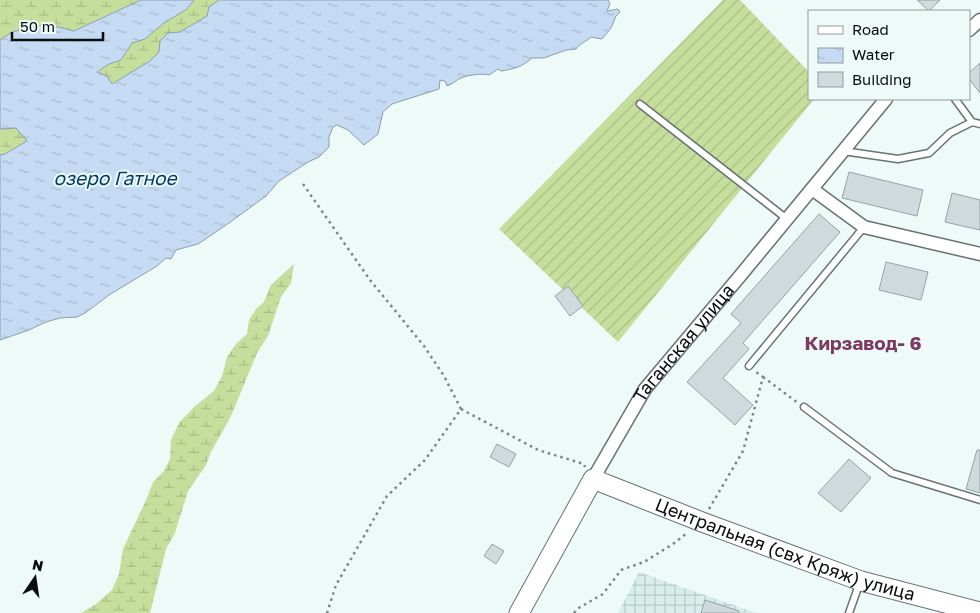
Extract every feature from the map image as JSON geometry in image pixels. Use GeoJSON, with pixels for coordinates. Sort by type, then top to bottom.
{"type":"FeatureCollection","features":[{"type":"Feature","properties":{"kind":"main road","name":"Центральная (свх Кряж) улица"},"geometry":{"type":"LineString","coordinates":[[593,479],[861,581],[980,612]]}},
{"type":"Feature","properties":{"kind":"main road","name":"Таганская улица"},"geometry":{"type":"LineString","coordinates":[[519,613],[593,479]]}},
{"type":"Feature","properties":{"kind":"street"},"geometry":{"type":"LineString","coordinates":[[970,29],[980,20]]}},
{"type":"Feature","properties":{"kind":"street","name":"Таганская улица"},"geometry":{"type":"LineString","coordinates":[[593,479],[645,389],[885,100]]}},
{"type":"Feature","properties":{"kind":"street"},"geometry":{"type":"LineString","coordinates":[[812,189],[864,227],[980,254]]}},
{"type":"Feature","properties":{"kind":"lane"},"geometry":{"type":"LineString","coordinates":[[956,100],[972,122],[980,124]]}},
{"type":"Feature","properties":{"kind":"lane"},"geometry":{"type":"LineString","coordinates":[[640,104],[787,219]]}},
{"type":"Feature","properties":{"kind":"lane"},"geometry":{"type":"LineString","coordinates":[[843,150],[898,159],[929,153],[950,133],[972,122]]}},
{"type":"Feature","properties":{"kind":"lane"},"geometry":{"type":"LineString","coordinates":[[749,366],[864,227]]}},
{"type":"Feature","properties":{"kind":"lane"},"geometry":{"type":"LineString","coordinates":[[804,407],[892,473],[980,500]]}},
{"type":"Feature","properties":{"kind":"lane"},"geometry":{"type":"LineString","coordinates":[[849,613],[861,581]]}},
{"type":"Feature","properties":{"kind":"path"},"geometry":{"type":"LineString","coordinates":[[303,184],[370,280],[424,346],[444,376],[461,410],[538,450],[584,464],[593,479]]}},
{"type":"Feature","properties":{"kind":"path"},"geometry":{"type":"LineString","coordinates":[[749,366],[804,407]]}},
{"type":"Feature","properties":{"kind":"path"},"geometry":{"type":"LineString","coordinates":[[574,613],[603,594],[621,570],[644,562],[673,544],[702,522],[743,451],[762,377]]}},
{"type":"Feature","properties":{"kind":"path"},"geometry":{"type":"LineString","coordinates":[[326,613],[336,584],[387,496],[425,460],[461,410]]}},
{"type":"Feature","properties":{"kind":"shaded area"},"geometry":{"type":"Polygon","coordinates":[[[639,572],[756,613],[618,613],[639,572]]]}},
{"type":"Feature","properties":{"kind":"green space"},"geometry":{"type":"Polygon","coordinates":[[[0,0],[141,0],[74,31],[46,24],[12,32],[0,40],[0,0]]]}},
{"type":"Feature","properties":{"kind":"green space"},"geometry":{"type":"Polygon","coordinates":[[[194,0],[219,0],[209,7],[207,16],[180,32],[168,33],[159,52],[150,61],[112,84],[97,73],[109,64],[121,60],[132,43],[145,39],[164,23],[187,9],[194,0]]]}},
{"type":"Feature","properties":{"kind":"green space"},"geometry":{"type":"Polygon","coordinates":[[[723,0],[740,0],[808,71],[808,100],[813,100],[618,342],[499,229],[723,0]]]}},
{"type":"Feature","properties":{"kind":"green space"},"geometry":{"type":"Polygon","coordinates":[[[16,128],[27,141],[0,155],[0,129],[16,128]]]}},
{"type":"Feature","properties":{"kind":"green space"},"geometry":{"type":"Polygon","coordinates":[[[294,264],[291,283],[281,297],[268,336],[257,353],[231,416],[206,465],[188,491],[175,533],[166,549],[150,613],[81,613],[96,604],[112,590],[119,574],[123,549],[153,482],[164,471],[170,459],[171,440],[179,423],[195,406],[214,391],[222,376],[227,357],[236,344],[247,334],[249,320],[256,309],[264,302],[271,285],[294,264]]]}},
{"type":"Feature","properties":{"kind":"water","name":"озеро Гатное"},"geometry":{"type":"Polygon","coordinates":[[[141,0],[194,0],[187,9],[164,23],[145,39],[132,43],[121,60],[109,64],[97,72],[107,76],[112,84],[150,61],[159,52],[160,41],[168,33],[180,32],[207,16],[209,7],[219,0],[608,0],[610,4],[607,11],[618,9],[620,12],[602,39],[591,37],[576,49],[566,50],[544,58],[532,58],[518,67],[501,71],[498,69],[489,75],[480,74],[464,77],[447,86],[445,81],[440,80],[439,89],[392,104],[383,112],[378,134],[364,145],[348,130],[337,125],[333,127],[329,137],[329,147],[319,157],[279,181],[266,196],[198,244],[176,250],[171,259],[166,258],[157,266],[77,317],[60,318],[46,322],[0,340],[0,155],[27,141],[16,128],[0,129],[0,40],[12,32],[46,24],[74,31],[141,0]]]}},
{"type":"Feature","properties":{"kind":"building"},"geometry":{"type":"Polygon","coordinates":[[[917,0],[940,0],[930,10],[917,0]]]}},
{"type":"Feature","properties":{"kind":"building"},"geometry":{"type":"Polygon","coordinates":[[[980,63],[980,93],[970,80],[970,72],[980,63]]]}},
{"type":"Feature","properties":{"kind":"building"},"geometry":{"type":"Polygon","coordinates":[[[849,172],[923,190],[917,216],[842,198],[849,172]]]}},
{"type":"Feature","properties":{"kind":"building"},"geometry":{"type":"Polygon","coordinates":[[[952,193],[980,200],[980,230],[945,222],[952,193]]]}},
{"type":"Feature","properties":{"kind":"building"},"geometry":{"type":"Polygon","coordinates":[[[819,214],[840,232],[743,343],[749,349],[723,378],[753,405],[735,425],[687,382],[741,323],[731,314],[819,214]]]}},
{"type":"Feature","properties":{"kind":"building"},"geometry":{"type":"Polygon","coordinates":[[[886,262],[928,272],[921,300],[879,290],[886,262]]]}},
{"type":"Feature","properties":{"kind":"building"},"geometry":{"type":"Polygon","coordinates":[[[568,286],[583,306],[570,316],[555,296],[568,286]]]}},
{"type":"Feature","properties":{"kind":"building"},"geometry":{"type":"Polygon","coordinates":[[[497,444],[516,454],[509,467],[490,457],[497,444]]]}},
{"type":"Feature","properties":{"kind":"building"},"geometry":{"type":"Polygon","coordinates":[[[977,450],[980,450],[980,493],[966,489],[977,450]]]}},
{"type":"Feature","properties":{"kind":"building"},"geometry":{"type":"Polygon","coordinates":[[[849,459],[871,478],[841,512],[818,493],[849,459]]]}},
{"type":"Feature","properties":{"kind":"building"},"geometry":{"type":"Polygon","coordinates":[[[492,544],[504,551],[496,564],[484,556],[492,544]]]}},
{"type":"Feature","properties":{"kind":"building"},"geometry":{"type":"Polygon","coordinates":[[[705,600],[739,611],[739,613],[701,613],[705,600]]]}},
{"type":"Feature","properties":{"kind":"district","name":"Кирзавод- 6"},"geometry":{"type":"Point","coordinates":[863,343]}}]}
